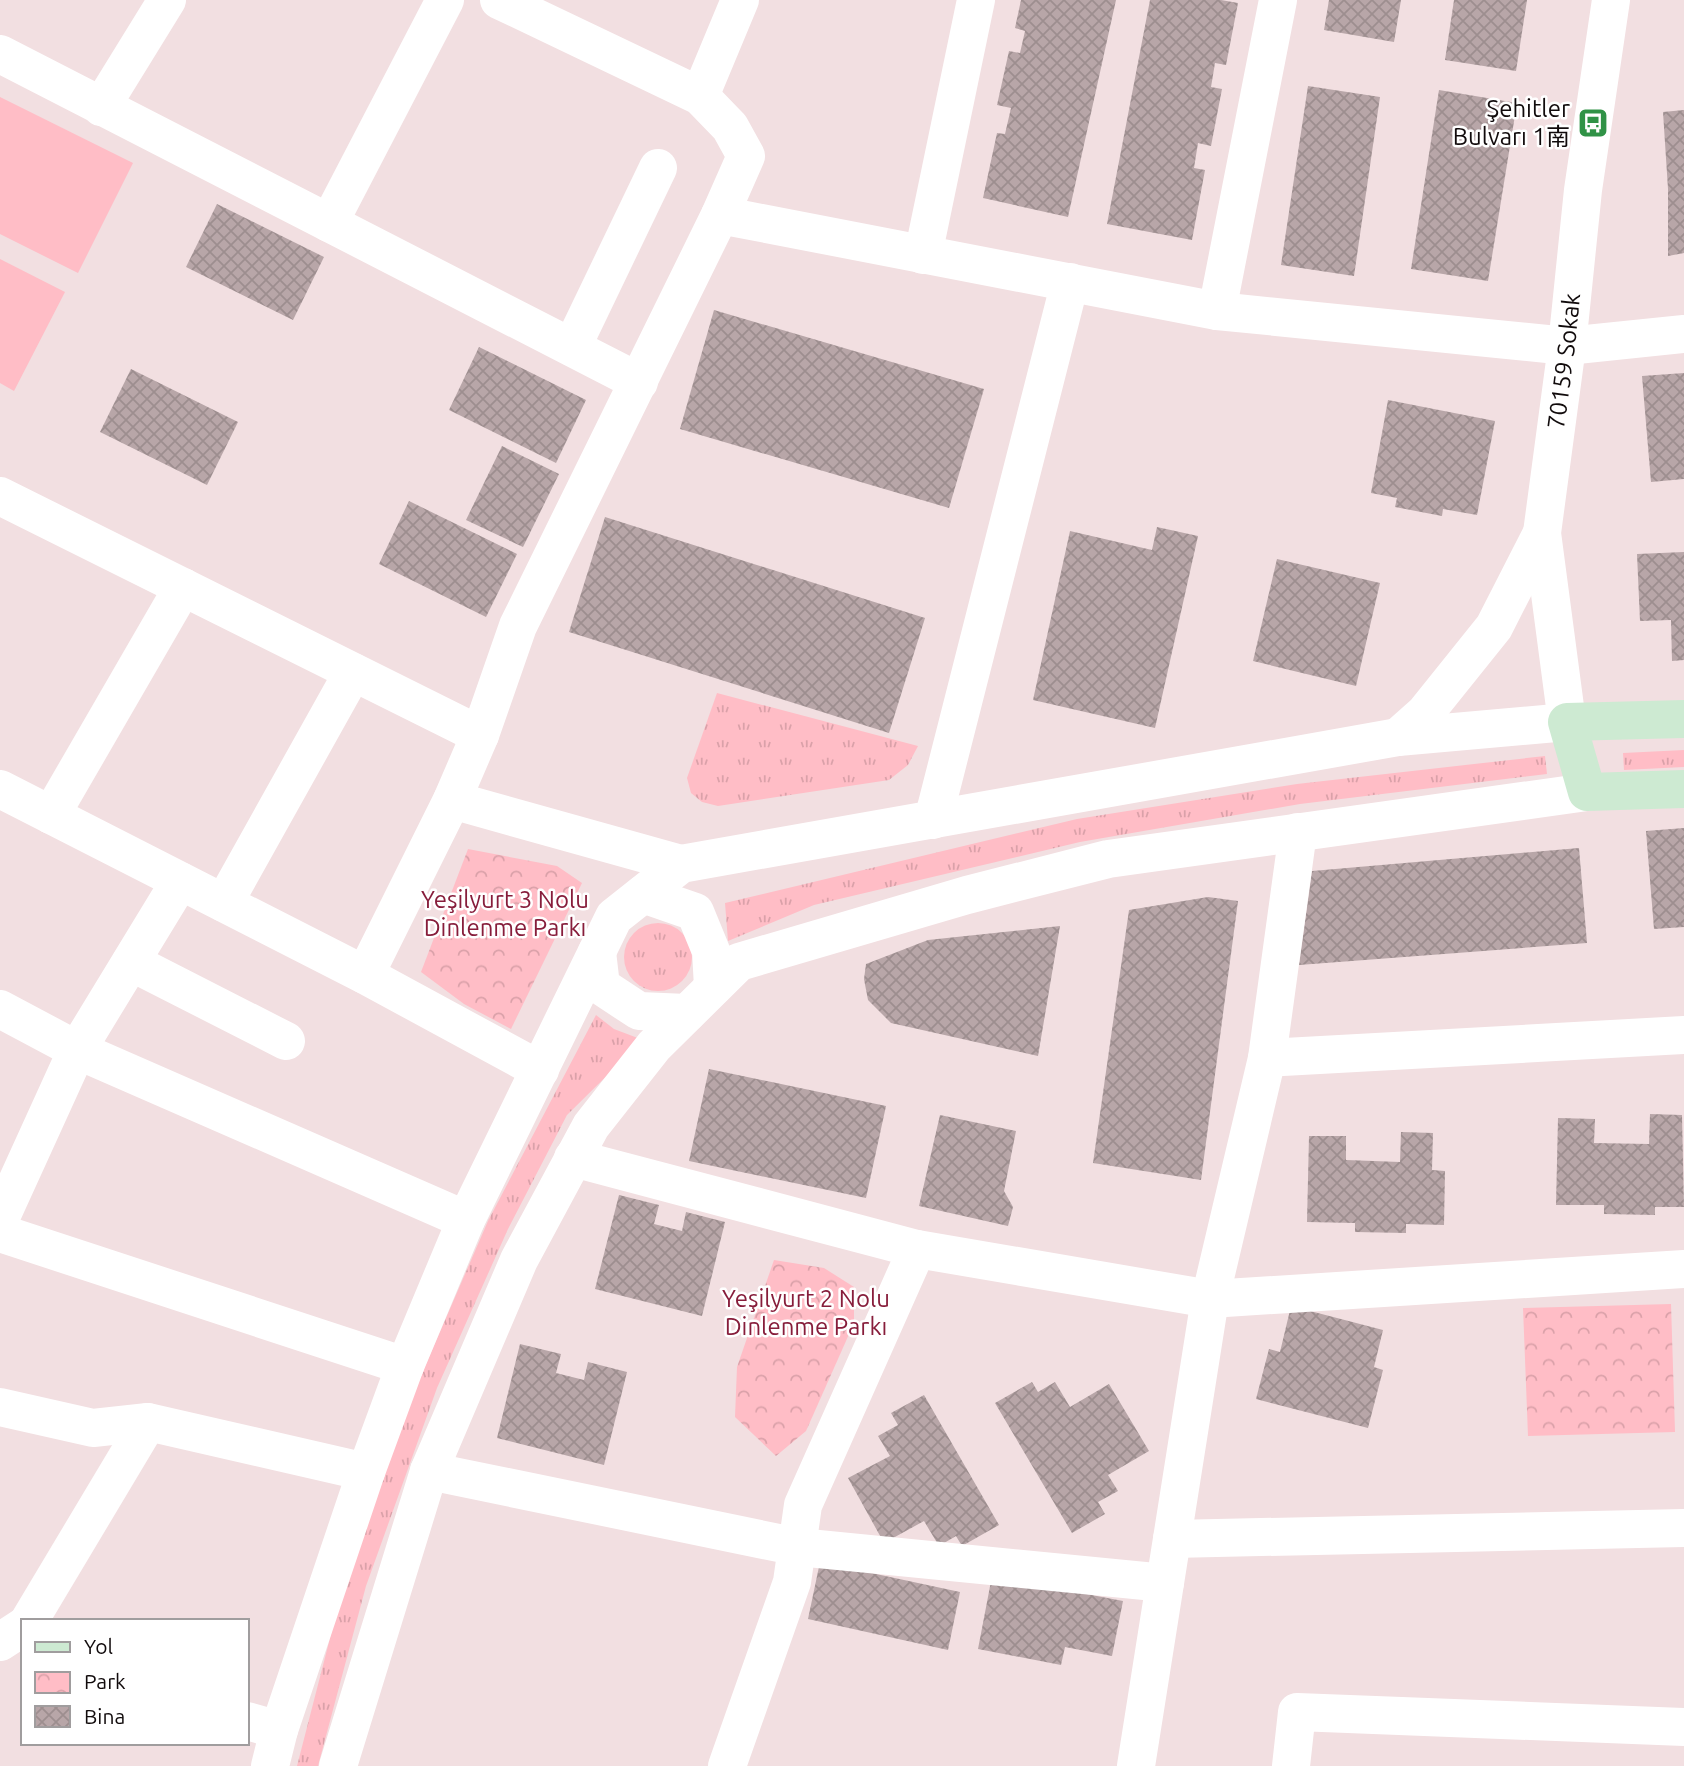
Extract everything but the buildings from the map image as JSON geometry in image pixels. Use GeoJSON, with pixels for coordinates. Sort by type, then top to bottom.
{"type":"FeatureCollection","features":[{"type":"Feature","properties":{"kind":"main road"},"geometry":{"type":"LineString","coordinates":[[1684,719],[1567,722],[1587,792],[1684,789]]}},
{"type":"Feature","properties":{"kind":"street"},"geometry":{"type":"LineString","coordinates":[[101,107],[167,0]]}},
{"type":"Feature","properties":{"kind":"street"},"geometry":{"type":"LineString","coordinates":[[328,223],[445,0]]}},
{"type":"Feature","properties":{"kind":"street"},"geometry":{"type":"LineString","coordinates":[[365,975],[452,800],[480,735],[518,626],[639,382],[746,156],[730,127],[700,96],[499,0]]}},
{"type":"Feature","properties":{"kind":"street"},"geometry":{"type":"LineString","coordinates":[[700,96],[740,0]]}},
{"type":"Feature","properties":{"kind":"street"},"geometry":{"type":"LineString","coordinates":[[923,255],[976,0]]}},
{"type":"Feature","properties":{"kind":"street"},"geometry":{"type":"LineString","coordinates":[[1217,311],[1278,0]]}},
{"type":"Feature","properties":{"kind":"street","name":"70159 Sokak"},"geometry":{"type":"LineString","coordinates":[[1567,722],[1542,533],[1567,345],[1583,190],[1611,0]]}},
{"type":"Feature","properties":{"kind":"street"},"geometry":{"type":"LineString","coordinates":[[0,54],[639,382]]}},
{"type":"Feature","properties":{"kind":"street"},"geometry":{"type":"LineString","coordinates":[[572,347],[658,168]]}},
{"type":"Feature","properties":{"kind":"street"},"geometry":{"type":"LineString","coordinates":[[720,215],[1217,311],[1567,345],[1684,334]]}},
{"type":"Feature","properties":{"kind":"street"},"geometry":{"type":"LineString","coordinates":[[933,820],[1070,282]]}},
{"type":"Feature","properties":{"kind":"street"},"geometry":{"type":"LineString","coordinates":[[2,503],[183,587],[480,735]]}},
{"type":"Feature","properties":{"kind":"street"},"geometry":{"type":"LineString","coordinates":[[1398,737],[1425,713],[1494,627],[1542,533]]}},
{"type":"Feature","properties":{"kind":"street"},"geometry":{"type":"LineString","coordinates":[[51,815],[183,587]]}},
{"type":"Feature","properties":{"kind":"street"},"geometry":{"type":"LineString","coordinates":[[224,903],[353,672]]}},
{"type":"Feature","properties":{"kind":"street"},"geometry":{"type":"LineString","coordinates":[[452,800],[681,864],[1398,737],[1567,722]]}},
{"type":"Feature","properties":{"kind":"street"},"geometry":{"type":"LineString","coordinates":[[0,789],[365,975],[540,1070]]}},
{"type":"Feature","properties":{"kind":"street"},"geometry":{"type":"LineString","coordinates":[[338,1766],[429,1471],[519,1260],[591,1126],[654,1046],[739,962],[967,895],[1108,859],[1587,792]]}},
{"type":"Feature","properties":{"kind":"street"},"geometry":{"type":"LineString","coordinates":[[1136,1766],[1210,1299],[1266,1058],[1298,832]]}},
{"type":"Feature","properties":{"kind":"street"},"geometry":{"type":"LineString","coordinates":[[265,1739],[405,1366],[466,1220],[614,917],[681,864]]}},
{"type":"Feature","properties":{"kind":"street"},"geometry":{"type":"LineString","coordinates":[[0,1219],[77,1051],[180,881]]}},
{"type":"Feature","properties":{"kind":"street"},"geometry":{"type":"LineString","coordinates":[[643,894],[695,912],[711,951],[700,1000]]}},
{"type":"Feature","properties":{"kind":"street"},"geometry":{"type":"LineString","coordinates":[[597,951],[601,986],[639,1011],[700,1000]]}},
{"type":"Feature","properties":{"kind":"street"},"geometry":{"type":"LineString","coordinates":[[131,962],[286,1041]]}},
{"type":"Feature","properties":{"kind":"street"},"geometry":{"type":"LineString","coordinates":[[0,1009],[77,1051],[466,1220]]}},
{"type":"Feature","properties":{"kind":"street"},"geometry":{"type":"LineString","coordinates":[[1266,1058],[1684,1035]]}},
{"type":"Feature","properties":{"kind":"street"},"geometry":{"type":"LineString","coordinates":[[573,1158],[917,1249],[1210,1299],[1684,1269]]}},
{"type":"Feature","properties":{"kind":"street"},"geometry":{"type":"LineString","coordinates":[[0,1233],[405,1366]]}},
{"type":"Feature","properties":{"kind":"street"},"geometry":{"type":"LineString","coordinates":[[727,1766],[792,1582],[803,1506],[917,1249]]}},
{"type":"Feature","properties":{"kind":"street"},"geometry":{"type":"LineString","coordinates":[[0,1407],[93,1428],[148,1422],[366,1472]]}},
{"type":"Feature","properties":{"kind":"street"},"geometry":{"type":"LineString","coordinates":[[30,1619],[148,1422]]}},
{"type":"Feature","properties":{"kind":"street"},"geometry":{"type":"LineString","coordinates":[[429,1471],[798,1547],[1165,1583]]}},
{"type":"Feature","properties":{"kind":"street"},"geometry":{"type":"LineString","coordinates":[[1172,1539],[1684,1528]]}},
{"type":"Feature","properties":{"kind":"street"},"geometry":{"type":"LineString","coordinates":[[0,1642],[21,1628]]}},
{"type":"Feature","properties":{"kind":"street"},"geometry":{"type":"LineString","coordinates":[[0,1648],[21,1654]]}},
{"type":"Feature","properties":{"kind":"street"},"geometry":{"type":"LineString","coordinates":[[1291,1766],[1297,1712],[1684,1727]]}},
{"type":"Feature","properties":{"kind":"green space"},"geometry":{"type":"Polygon","coordinates":[[[0,97],[133,163],[78,273],[0,234],[0,97]]]}},
{"type":"Feature","properties":{"kind":"green space"},"geometry":{"type":"Polygon","coordinates":[[[0,259],[65,292],[14,391],[0,383],[0,259]]]}},
{"type":"Feature","properties":{"kind":"green space"},"geometry":{"type":"Polygon","coordinates":[[[717,693],[918,746],[908,765],[889,780],[718,806],[702,802],[691,793],[687,778],[717,693]]]}},
{"type":"Feature","properties":{"kind":"green space"},"geometry":{"type":"Polygon","coordinates":[[[1684,750],[1684,767],[1624,770],[1623,753],[1684,750]]]}},
{"type":"Feature","properties":{"kind":"green space"},"geometry":{"type":"Polygon","coordinates":[[[1545,756],[1547,774],[1300,804],[1080,842],[814,905],[728,941],[725,903],[1077,819],[1297,784],[1545,756]]]}},
{"type":"Feature","properties":{"kind":"green space","name":"Yeşilyurt 3 Nolu Dinlenme Parkı"},"geometry":{"type":"Polygon","coordinates":[[[468,849],[557,866],[582,883],[511,1029],[464,1004],[421,972],[468,849]]]}},
{"type":"Feature","properties":{"kind":"green space"},"geometry":{"type":"Polygon","coordinates":[[[651,923],[665,923],[677,928],[687,938],[692,957],[687,976],[677,986],[665,991],[651,991],[639,986],[629,976],[624,964],[624,950],[629,938],[639,928],[651,923]]]}},
{"type":"Feature","properties":{"kind":"green space"},"geometry":{"type":"Polygon","coordinates":[[[596,1015],[614,1029],[643,1040],[567,1115],[508,1229],[437,1388],[366,1586],[318,1766],[297,1766],[345,1580],[420,1378],[488,1221],[596,1015]]]}},
{"type":"Feature","properties":{"kind":"green space","name":"Yeşilyurt 2 Nolu Dinlenme Parkı"},"geometry":{"type":"Polygon","coordinates":[[[774,1260],[824,1268],[854,1287],[854,1323],[806,1431],[776,1456],[735,1417],[737,1367],[774,1260]]]}},
{"type":"Feature","properties":{"kind":"green space"},"geometry":{"type":"Polygon","coordinates":[[[1671,1304],[1675,1432],[1528,1436],[1523,1308],[1671,1304]]]}},
{"type":"Feature","properties":{"kind":"place","name":"Şehitler Bulvarı 1南"},"geometry":{"type":"Point","coordinates":[1593,123]}}]}
